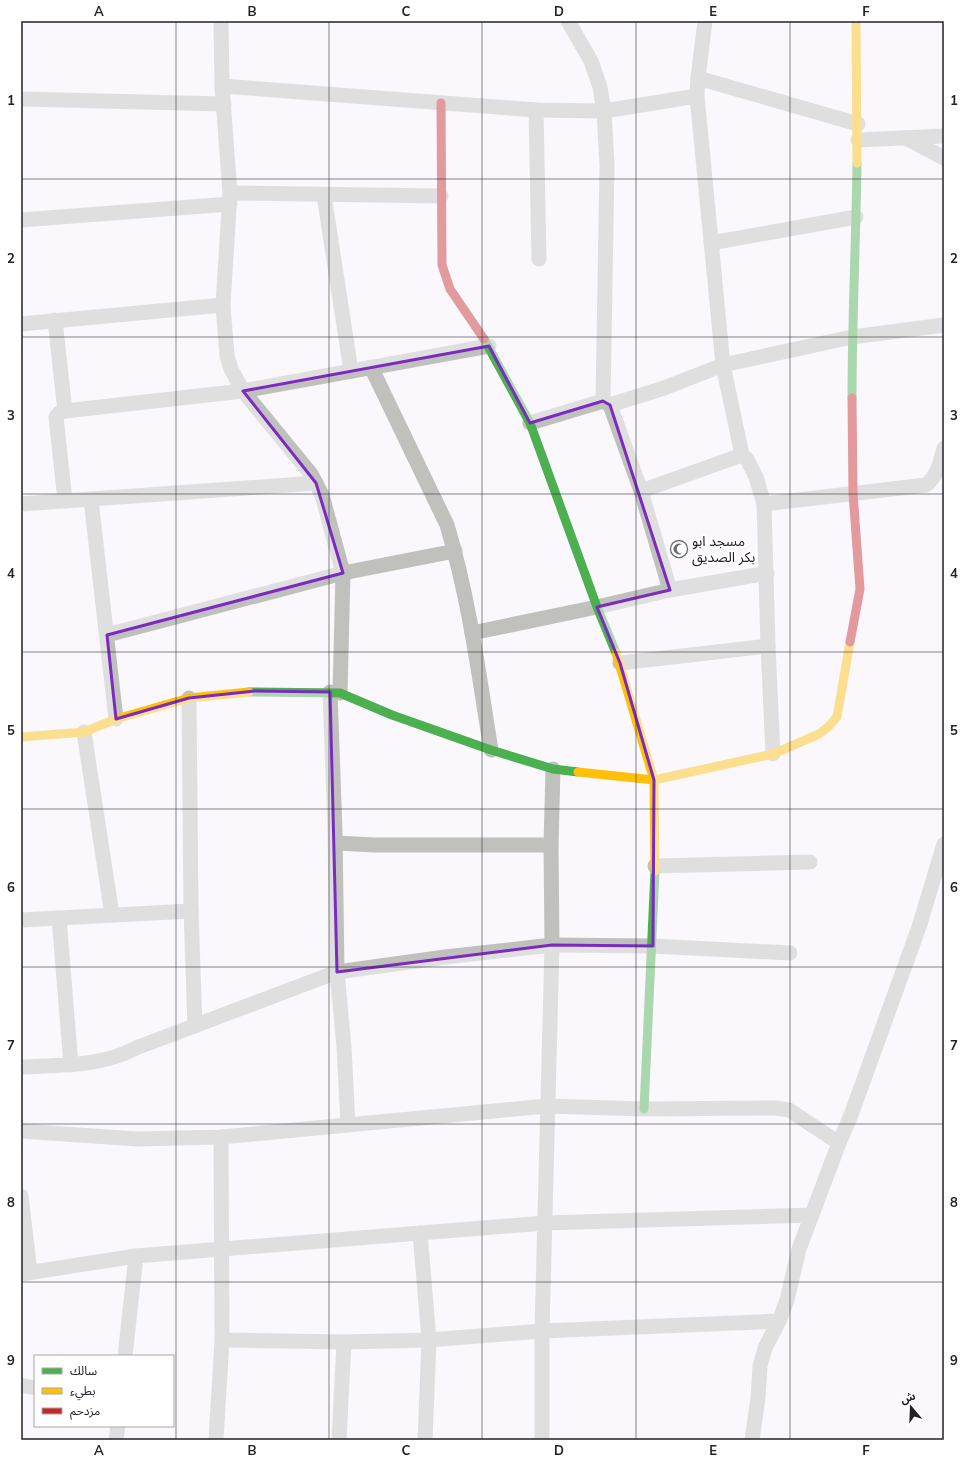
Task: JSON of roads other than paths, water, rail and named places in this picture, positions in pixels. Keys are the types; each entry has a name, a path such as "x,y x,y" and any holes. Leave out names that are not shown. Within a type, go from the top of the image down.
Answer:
{"street":[{"path":"221,21 222,86 230,198 223,305 227,356 231,369 243,391 311,474 316,483 322,495 343,573 335,692 337,972 344,1047 348,1125"},
{"path":"568,21 591,62 600,87 604,111 607,164 607,403 641,491 670,590"},
{"path":"705,21 698,78 698,96 711,243 723,365 742,455 747,459 756,477 764,504 773,754"},
{"path":"21,737 84,732 116,719 189,698 255,691 335,692 392,715 491,750 553,769 654,780 773,754 819,734 828,727 837,717 860,589 853,494 852,337 858,140 856,21"},
{"path":"698,78 858,124"},
{"path":"222,86 536,110 604,111 698,96"},
{"path":"21,99 224,104"},
{"path":"441,103 442,265 445,277 450,289 489,346 530,423 597,607 620,663 654,780 655,866 653,946 644,1109"},
{"path":"536,110 539,259"},
{"path":"858,140 944,136"},
{"path":"906,138 944,158"},
{"path":"21,220 230,198 324,195 441,196"},
{"path":"324,195 351,370"},
{"path":"711,243 856,217"},
{"path":"21,324 223,305"},
{"path":"55,320 64,411"},
{"path":"530,423 664,388 723,365 852,337 944,325"},
{"path":"66,501 56,417 59,413 64,411 243,391 351,370 489,346"},
{"path":"371,367 447,525 455,552 472,633 491,750"},
{"path":"764,504 926,485 936,474 944,448"},
{"path":"641,491 742,455"},
{"path":"21,504 316,483"},
{"path":"91,500 108,635 116,719"},
{"path":"108,635 343,573 455,552"},
{"path":"472,633 670,590 767,572"},
{"path":"620,663 768,646"},
{"path":"189,698 191,911 195,1026"},
{"path":"84,732 112,916"},
{"path":"542,1440 542,1331 552,945 551,845 553,769"},
{"path":"336,842 382,845 551,845"},
{"path":"752,1440 758,1398 760,1366 765,1348 779,1321 787,1300 798,1249 839,1143 852,1114 919,927 944,844"},
{"path":"655,866 810,862"},
{"path":"21,920 191,911"},
{"path":"59,918 71,1065"},
{"path":"21,1067 71,1065 122,1056 136,1048 337,972 445,957 552,945 653,946 790,952"},
{"path":"21,1131 137,1139 221,1137 547,1106 644,1109 776,1108 789,1110 839,1143"},
{"path":"216,1440 222,1340 221,1137"},
{"path":"21,1196 25,1273 136,1256 545,1223 812,1215"},
{"path":"420,1233 429,1340 425,1440"},
{"path":"125,1355 136,1256"},
{"path":"222,1340 344,1342 429,1340 542,1331 779,1321"},
{"path":"339,1440 344,1342"},
{"path":"21,1385 34,1388"},
{"path":"116,1440 118,1427"}],"place":[{"name":"مسجد ابو بكر الصديق","path":"679,549"}]}
